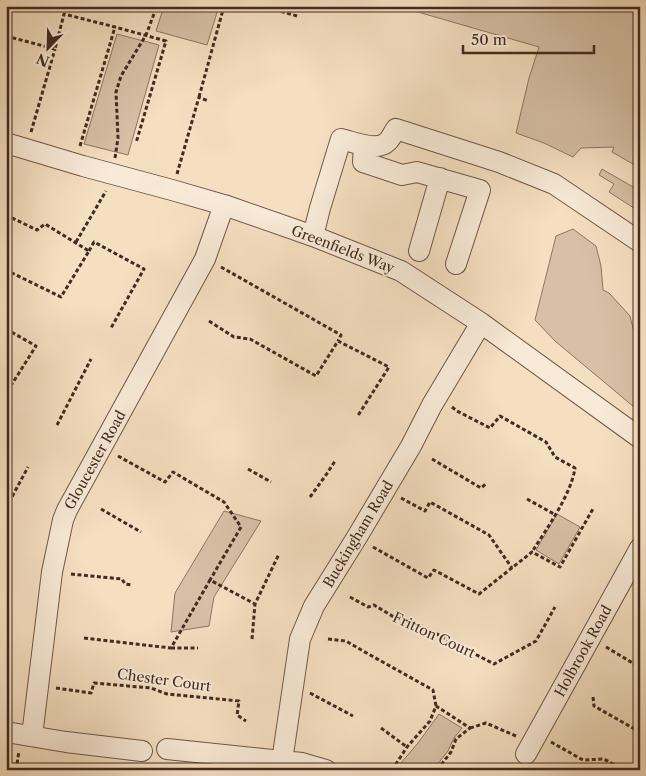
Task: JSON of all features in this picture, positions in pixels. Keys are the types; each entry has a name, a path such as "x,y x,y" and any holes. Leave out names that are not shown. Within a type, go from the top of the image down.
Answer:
{"street":[{"path":"313,236 341,139 379,147 388,142 396,129 499,162 554,184 640,242"},
{"name":"Greenfields Way","path":"6,143 224,205 313,236 401,271 481,323 640,438"},
{"path":"364,145 363,162 402,175 417,172 480,190 456,264"},
{"path":"419,251 440,178"},
{"name":"Gloucester Road","path":"32,736 52,572 63,520 205,259 224,205"},
{"name":"Buckingham Road","path":"292,762 294,684 300,639 314,606 387,487 438,394 481,323"},
{"name":"Holbrook Road","path":"532,744 640,548"},
{"path":"6,732 66,742 142,751"},
{"path":"167,749 292,762 326,770"}],"path":[{"path":"115,161 118,138 116,92 121,76 146,35 157,6"},
{"path":"172,190 224,6"},
{"path":"262,6 297,16"},
{"path":"26,149 64,14 166,41 136,142"},
{"path":"75,163 115,27"},
{"path":"6,36 54,49"},
{"path":"199,98 208,101"},
{"path":"76,242 107,187"},
{"path":"6,215 37,230 45,224 89,251"},
{"path":"6,270 61,297 94,242 144,269 111,328"},
{"path":"205,259 341,335 316,376 250,339 234,337 209,321"},
{"path":"6,329 36,346 12,384 6,382"},
{"path":"338,341 389,367 357,417"},
{"path":"57,425 91,359"},
{"path":"372,546 428,578 434,570 479,594 532,552 567,492 573,478 574,468 555,456 546,442 500,416 490,428 457,411 438,394"},
{"path":"102,447 165,482 173,472 224,502 241,527 171,648"},
{"path":"432,459 481,488 487,483"},
{"path":"310,497 335,461"},
{"path":"6,508 28,467"},
{"path":"248,469 271,482"},
{"path":"387,487 401,498 424,510 430,502 489,536 512,568"},
{"path":"527,499 554,514"},
{"path":"532,552 560,567 594,507"},
{"path":"101,509 141,532"},
{"path":"252,639 255,604 279,554"},
{"path":"52,572 122,579 125,584 132,585"},
{"path":"210,580 255,604"},
{"name":"Fritton Court","path":"350,597 368,607 374,605 407,625 414,622 494,664 536,641 555,607"},
{"path":"591,637 636,665 640,663"},
{"path":"84,638 171,648 198,648"},
{"path":"328,639 346,641 433,690 436,706 430,721 407,747 392,770"},
{"name":"Chester Court","path":"38,686 91,693 94,683 150,688 167,694 238,701 237,715 246,721"},
{"path":"294,684 354,716"},
{"path":"593,697 594,706 640,732"},
{"path":"436,706 470,728"},
{"path":"437,770 451,752 456,739 470,728 486,723 532,744 583,760 604,759 623,770"},
{"path":"381,728 407,747"}],"shaded area":[{"path":"164,6 219,6 207,45 156,31"},
{"path":"397,6 640,6 640,168 612,152 614,147 581,148 573,157 544,143 516,133 529,78 539,47"},
{"path":"117,34 159,45 128,155 84,144"},
{"path":"602,169 640,191 640,212 609,192 614,184 599,175"},
{"path":"573,229 596,246 601,266 603,290 609,293 630,316 633,328 640,335 640,412 555,341 535,320 556,236"},
{"path":"224,511 261,521 214,597 209,626 171,632 175,593"},
{"path":"557,514 580,527 559,564 536,550"},
{"path":"439,714 462,728 454,738 448,751 433,770 395,770 418,743"}]}
